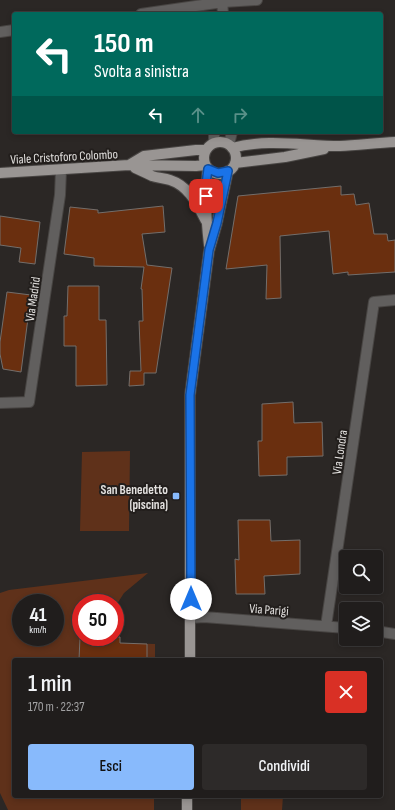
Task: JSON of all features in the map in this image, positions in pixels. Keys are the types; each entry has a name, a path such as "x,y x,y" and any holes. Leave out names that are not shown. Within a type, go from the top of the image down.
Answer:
{"main road":[{"path":"209,250 206,221 207,167 204,160 210,146 219,142 230,146 272,142 340,146"},
{"path":"207,167 218,173 231,167 340,146 395,142"},
{"name":"Viale Cristoforo Colombo","path":"129,165 144,156 210,146"},
{"path":"190,658 190,395 209,250 235,153 230,146"},
{"name":"Viale Cristoforo Colombo","path":"129,165 152,176 170,180 180,185 196,202 206,221"},
{"name":"Viale Cristoforo Colombo","path":"0,173 129,165 207,167"},
{"path":"186,798 187,810"}],"street":[{"path":"153,12 222,1 257,0"},
{"path":"222,1 223,12"},
{"path":"0,32 12,30"},
{"path":"210,146 213,134"},
{"path":"230,146 232,134"},
{"name":"Via Madrid","path":"0,403 30,402 60,195 61,170"},
{"name":"Via Londra","path":"326,626 374,302 395,300"},
{"name":"Via Parigi","path":"190,618 204,617 339,627"},
{"path":"383,633 395,634"}],"shaded area":[{"path":"130,451 129,531 80,531 82,452"},
{"path":"148,573 123,594 72,594 72,646 124,646 124,643 155,644 155,658 12,658 12,798 154,798 154,810 8,810 0,793 0,593 9,590"},
{"path":"241,798 283,798 282,810 241,810"}],"building":[{"path":"341,186 341,195 354,194 356,205 369,203 374,234 387,234 388,241 395,240 395,272 348,275 348,272 333,274 329,231 280,236 281,298 266,299 267,265 226,269 238,196"},
{"path":"163,206 165,232 142,234 147,265 172,268 156,373 144,373 144,385 129,386 130,371 141,371 139,321 143,321 141,289 144,267 94,266 94,258 64,254 70,207 98,210 98,213"},
{"path":"0,216 40,222 35,264 19,262 21,248 0,245"},
{"path":"68,286 99,286 99,320 106,320 107,385 76,386 76,346 64,346 64,316 67,316"},
{"path":"7,292 31,295 21,372 3,369 0,354 0,342"},
{"path":"293,402 294,423 322,422 323,456 287,457 287,475 259,476 258,441 262,441 262,404"},
{"path":"238,520 270,520 271,541 300,540 300,574 264,576 265,594 236,594 235,559 239,560"},
{"path":"124,643 147,644 147,658 79,658 80,646 124,646"}],"place":[{"name":"San Benedetto (piscina)","path":"176,496"}],"route":[{"path":"191,599 190,395 209,250 217,223 228,171 218,173 208,169 206,196"}]}
